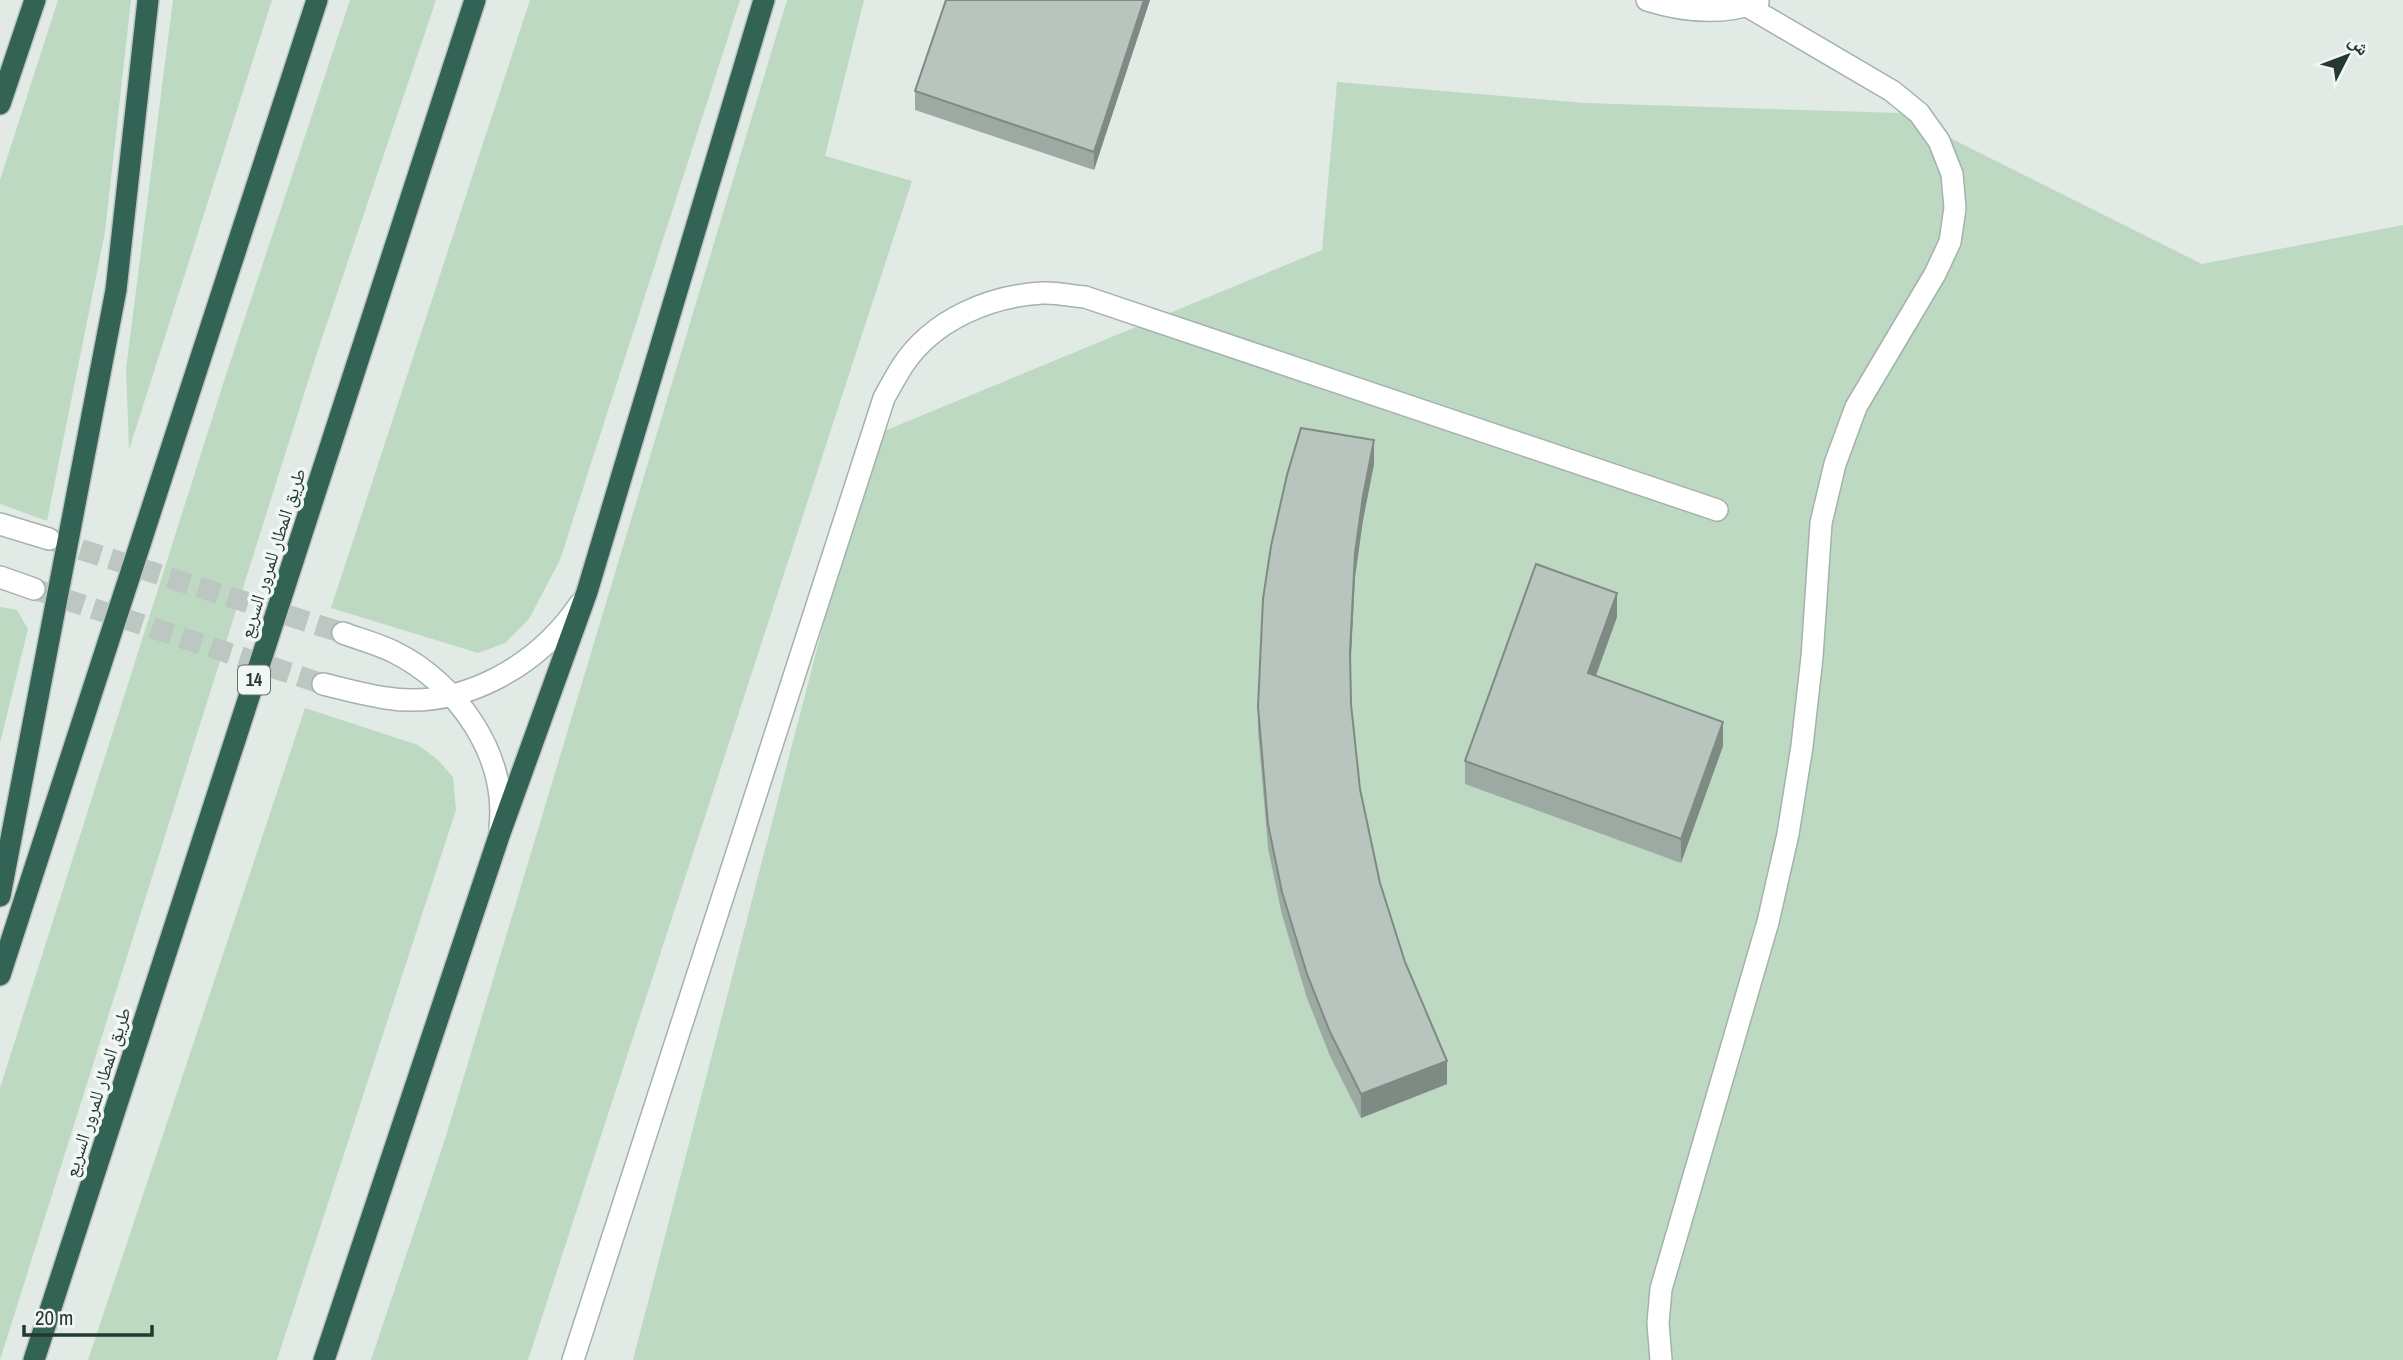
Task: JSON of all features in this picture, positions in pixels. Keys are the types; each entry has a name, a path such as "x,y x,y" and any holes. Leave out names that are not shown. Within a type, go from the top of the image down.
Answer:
{"highway":[{"path":"0,104 34,0"},
{"path":"0,896 116,290 148,0"},
{"path":"0,975 317,0"},
{"name":"طريق المطار للمرور السريع","path":"34,1360 475,0"},
{"path":"324,1360 499,836 587,593 764,0"}],"lane":[{"path":"1647,0 1665,6 1706,11 1755,3 1892,91 1919,113 1939,141 1952,174 1955,208 1950,242 1935,274 1856,407 1835,464 1821,523 1811,670 1788,834 1768,922 1661,1289 1658,1324 1661,1360"},
{"path":"573,1360 884,398 904,363 932,333 966,312 1004,298 1044,293 1085,297 1717,510"},
{"path":"1,524 49,539"},
{"path":"0,577 34,589"},
{"path":"323,684 387,698 453,695 487,683 518,667 545,646 569,621 587,593"},
{"path":"343,633 392,651 414,663 453,695 477,729 493,766 502,807 499,836"}],"green space":[{"path":"58,0 131,0 105,232 47,521 0,504 0,180"},
{"path":"173,0 272,0 129,450 126,369"},
{"path":"350,0 436,0 316,356 0,1360 0,1088 224,381"},
{"path":"530,0 740,0 560,560 529,619 505,643 478,653 331,608"},
{"path":"787,0 864,0 825,156 912,181 528,1360 371,1360 446,1136"},
{"path":"1337,82 1585,103 1900,113 2202,264 2403,225 2403,1360 633,1360 872,436 1322,250"},
{"path":"0,607 17,610 28,629 0,743"},
{"path":"305,708 418,745 438,760 453,777 456,810 277,1360 88,1360"}],"building":[{"path":"946,0 1144,0 1094,152 915,91"},
{"path":"1301,428 1374,440 1355,553 1350,652 1351,704 1360,789 1380,883 1405,962 1447,1061 1361,1094 1330,1032 1307,974 1282,892 1268,824 1258,707 1263,599 1271,546"},
{"path":"1536,564 1617,593 1588,673 1723,722 1681,839 1465,761"}],"tunnel":[{"path":"51,540 343,633"},
{"path":"34,589 323,684"}]}
